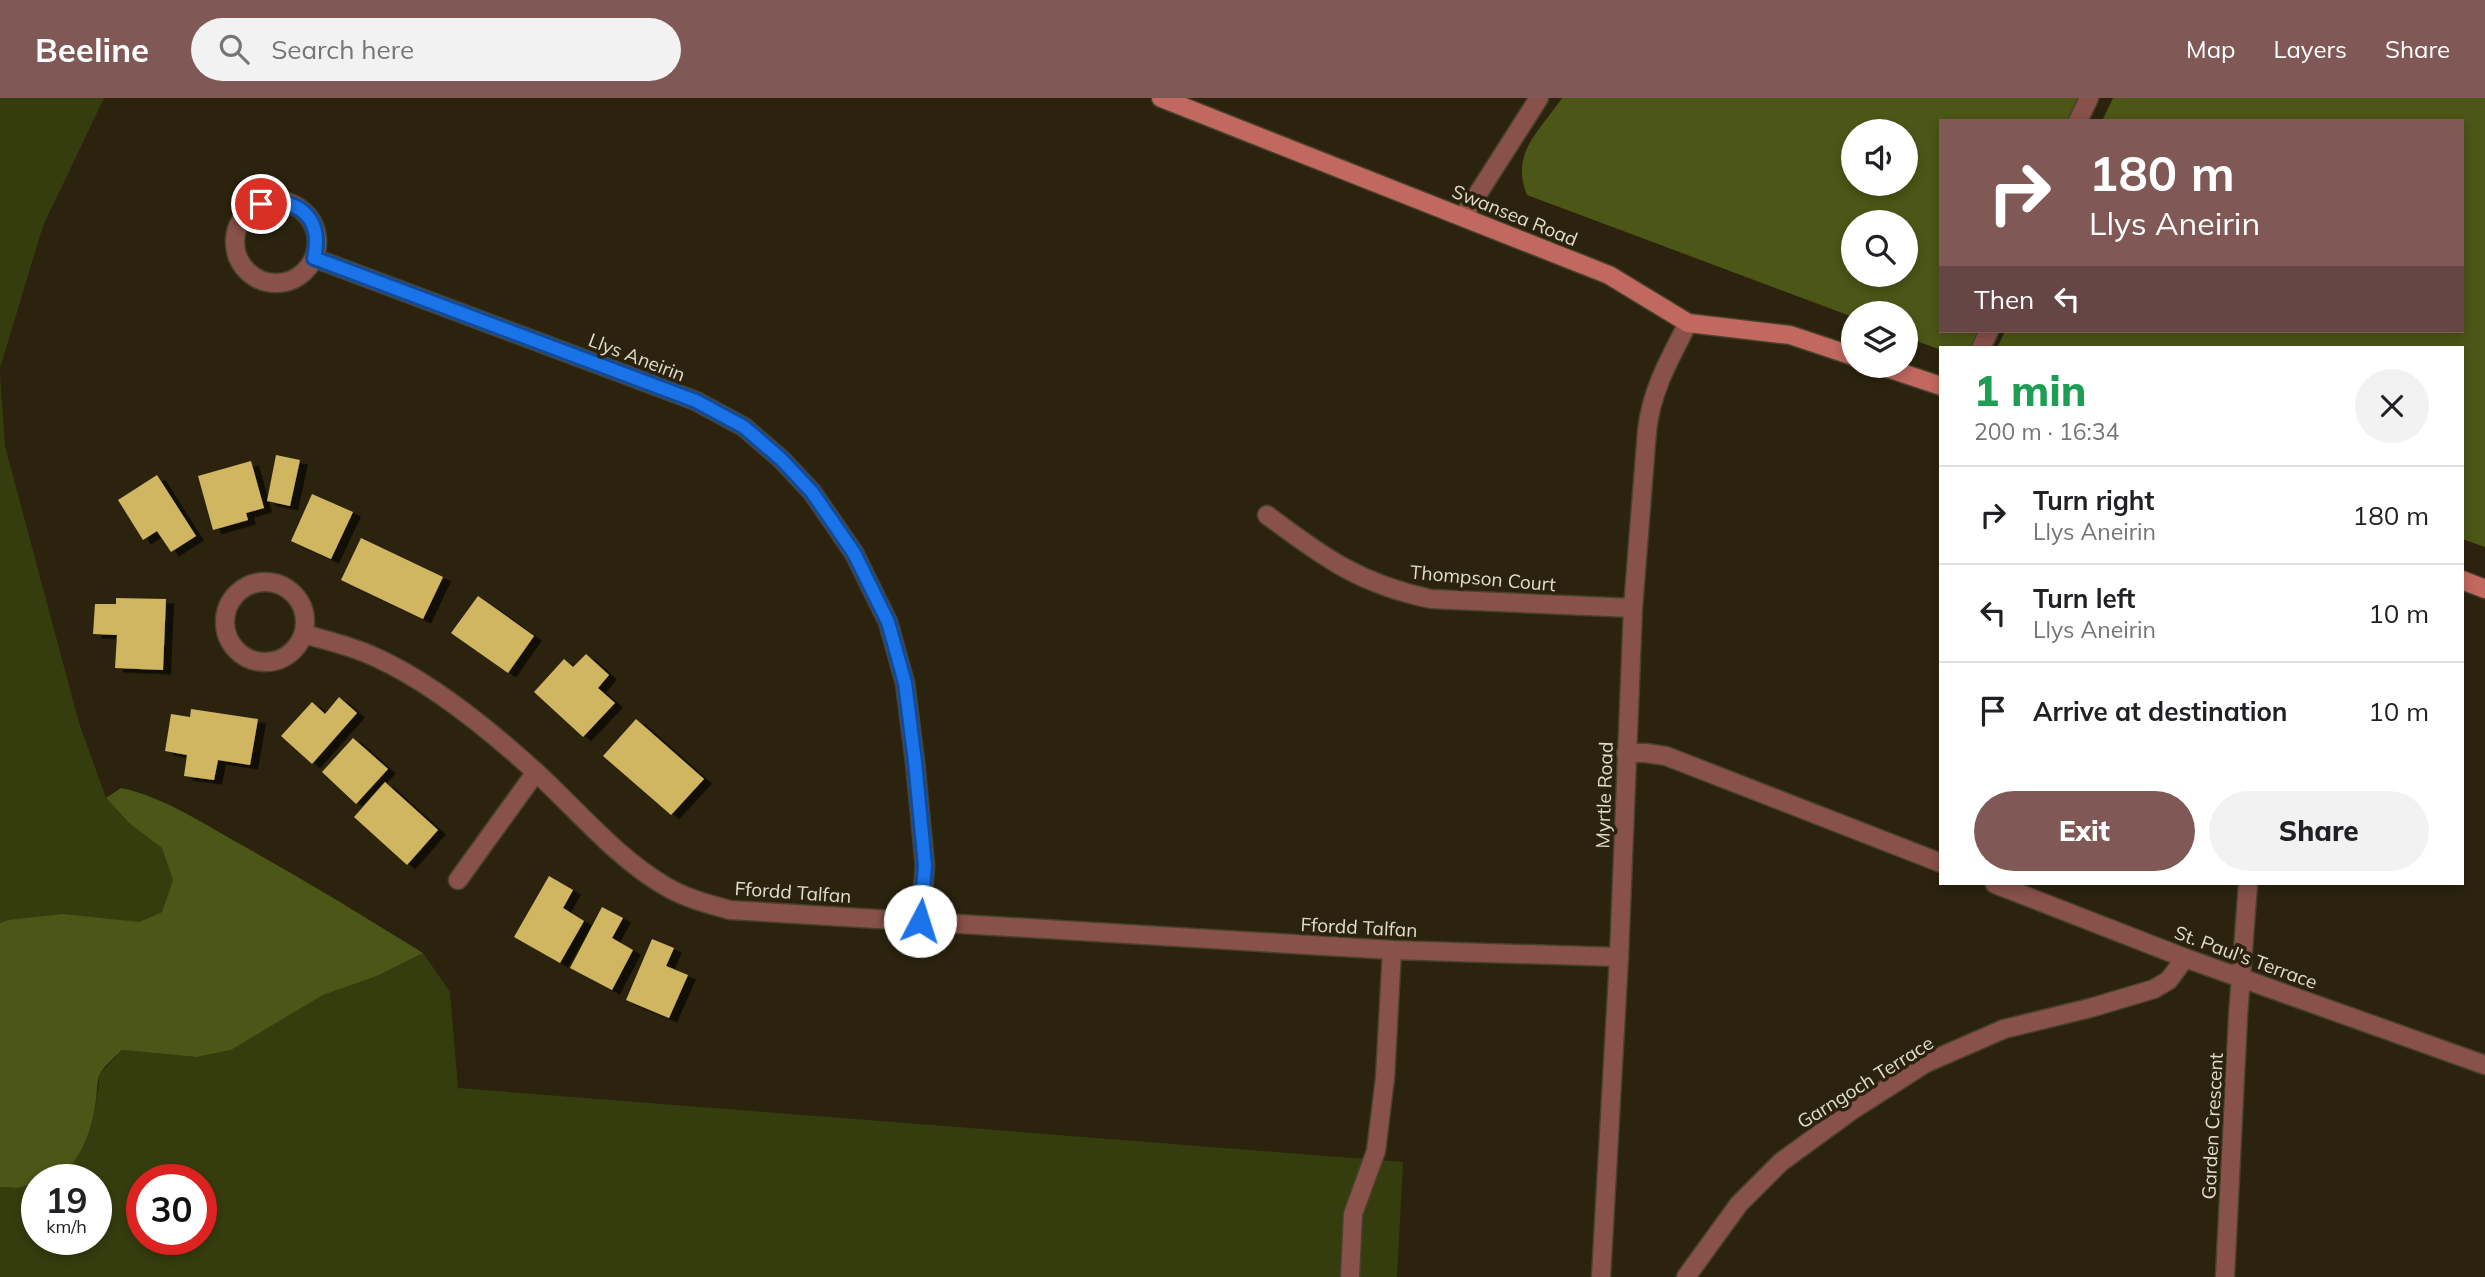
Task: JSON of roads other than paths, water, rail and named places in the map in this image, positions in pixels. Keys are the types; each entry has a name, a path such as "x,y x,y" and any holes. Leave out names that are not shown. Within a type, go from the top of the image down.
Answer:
{"main road":[{"name":"Swansea Road","path":"1161,98 1609,275 1688,323 1790,335 1841,352"},
{"path":"1917,378 1939,385"},
{"path":"2464,581 2485,589"}],"street":[{"path":"1463,216 1539,98"},
{"path":"2079,119 2089,98"},
{"path":"277,201 293,204 306,213 314,227 318,243 314,258 305,271 292,281 276,283 260,280 247,271 238,257 235,242 239,226 248,213 261,204 277,201"},
{"name":"Llys Aneirin","path":"314,258 696,401 744,427 781,459 812,492 854,553 888,622 905,683 925,866 920,921"},
{"name":"Myrtle Road","path":"1601,1277 1619,957 1633,608 1649,409 1659,380 1688,323"},
{"name":"Thompson Court","path":"1267,515 1321,556 1362,578 1399,592 1444,600 1633,608"},
{"path":"266,581 281,585 294,593 304,612 304,634 297,648 286,657 272,662 256,662 243,656 232,646 226,632 225,617 229,603 239,591 252,584 266,581"},
{"name":"Ffordd Talfan","path":"304,634 376,657 429,688 479,724 536,772 636,867 667,888 700,902 730,910 1392,950 1619,957"},
{"path":"1626,753 1666,756 1939,862"},
{"path":"458,880 536,772"},
{"name":"St. Paul's Terrace","path":"1998,885 2185,958 2485,1066"},
{"name":"Garden Crescent","path":"2225,1277 2248,885"},
{"path":"1350,1277 1353,1214 1376,1151 1385,1078 1392,950"},
{"name":"Garngoch Terrace","path":"1686,1277 1739,1204 1780,1162 1851,1111 1926,1063 2004,1030 2090,1009 2154,989 2169,980 2185,958"}]}
